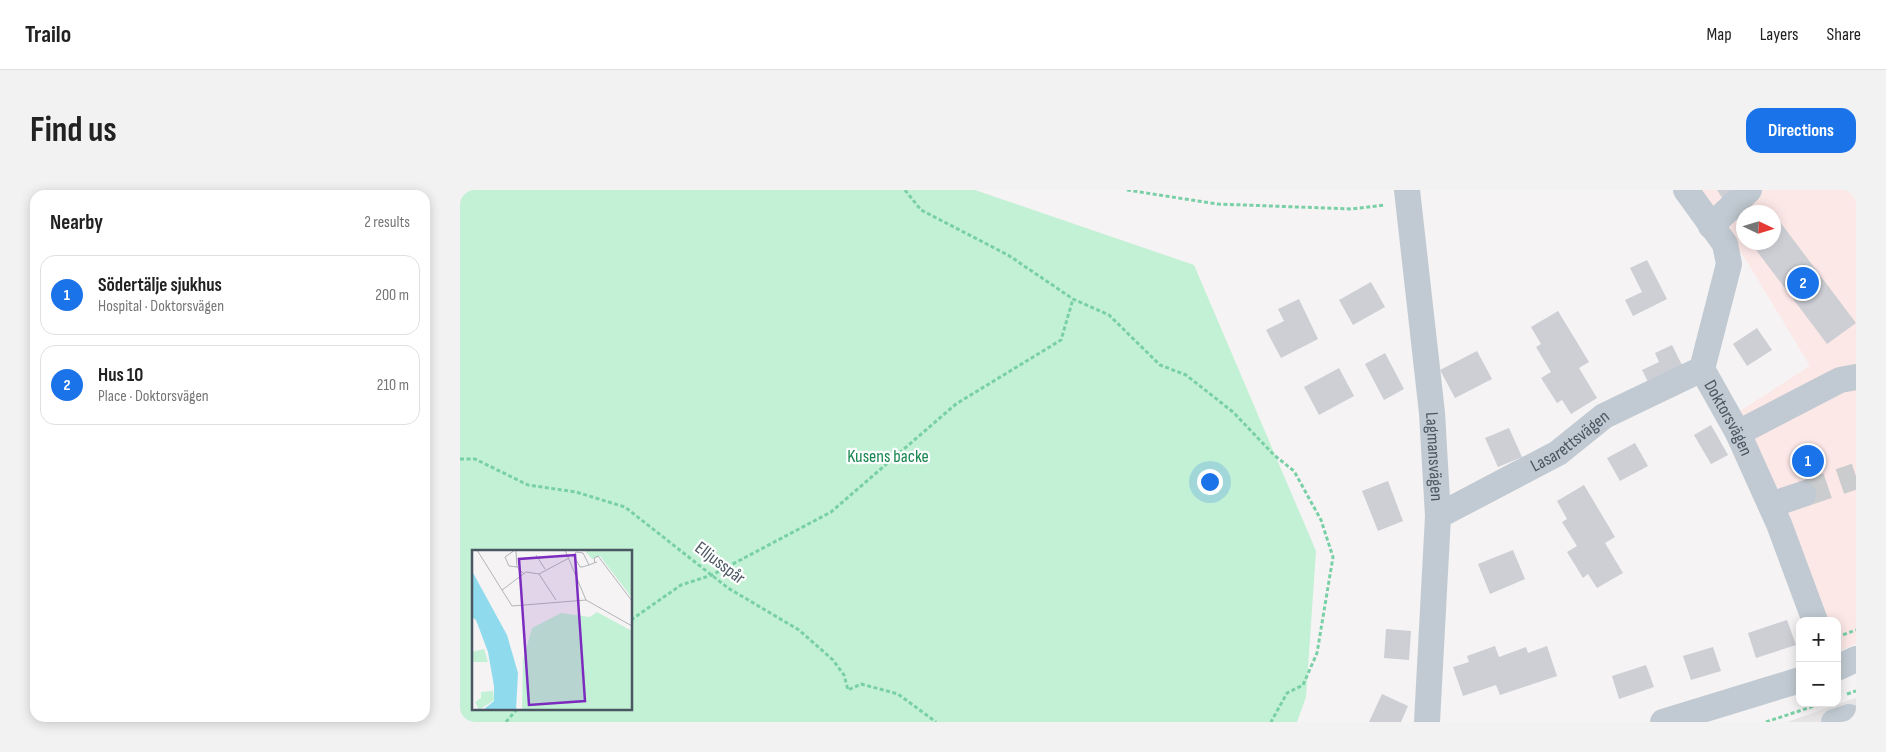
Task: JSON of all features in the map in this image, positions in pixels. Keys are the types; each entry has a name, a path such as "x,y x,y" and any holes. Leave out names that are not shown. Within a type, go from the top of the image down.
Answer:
{"street":[{"name":"Doktorsvägen","path":"1686,190 1725,244 1729,264 1702,369 1738,433 1780,524 1814,617"},
{"path":"1712,226 1749,190"},
{"name":"Lagmansvägen","path":"1408,196 1432,413 1438,516 1427,722"},
{"name":"Lasarettsvägen","path":"1438,516 1558,453 1604,416 1702,369"},
{"path":"1738,433 1840,380 1856,377"},
{"path":"1771,504 1803,494"},
{"path":"1841,666 1856,660"},
{"path":"1664,722 1796,681"},
{"path":"1834,722 1849,717 1856,720"}],"path":[{"path":"905,190 921,210 1008,255 1073,299 1109,315 1160,365 1186,375 1233,412 1274,455 1294,471 1321,520 1333,557 1317,653 1303,685 1287,693 1271,722"},
{"path":"1127,190 1217,204 1352,209 1408,196"},
{"path":"632,619 681,585 712,575 831,512 956,404 1061,340 1073,299"},
{"name":"Elljusspår","path":"460,459 475,459 528,485 576,492 626,507 728,588 799,630 833,660 844,675 848,690 861,684 898,694 936,722"},
{"path":"1841,636 1856,630"},
{"path":"1766,722 1810,707"},
{"path":"506,722 516,710"}],"shaded area":[{"path":"1697,190 1856,190 1856,644 1841,650 1841,617 1826,617 1737,413 1810,366 1739,250 1781,250 1781,205 1736,205 1736,246"},
{"path":"1856,698 1856,722 1787,722 1830,707 1841,707 1841,703"}],"green space":[{"name":"Kusens backe","path":"460,190 975,190 1194,265 1316,551 1306,697 1297,722 460,722"}],"building":[{"path":"1717,190 1734,190 1723,199"},
{"path":"1781,223 1856,323 1827,344 1756,250 1781,250"},
{"path":"1647,260 1667,299 1633,316 1625,300 1642,292 1630,268"},
{"path":"1371,282 1385,307 1353,325 1339,300"},
{"path":"1299,299 1318,339 1281,358 1266,330 1284,321 1278,309"},
{"path":"1558,311 1589,362 1579,368 1597,398 1571,414 1562,400 1557,403 1541,378 1551,372 1536,347 1541,344 1531,327"},
{"path":"1757,328 1772,350 1747,366 1733,344"},
{"path":"1672,345 1684,369 1650,386 1642,370 1659,362 1655,353"},
{"path":"1477,351 1492,379 1455,398 1440,370"},
{"path":"1385,353 1404,389 1384,400 1365,364"},
{"path":"1339,368 1354,396 1319,415 1304,387"},
{"path":"1711,425 1728,455 1711,464 1694,435"},
{"path":"1509,428 1522,457 1498,467 1485,438"},
{"path":"1635,443 1648,466 1620,481 1607,458"},
{"path":"1388,481 1403,521 1378,531 1362,491"},
{"path":"1584,485 1615,537 1605,543 1623,573 1597,588 1588,574 1583,578 1567,552 1577,546 1562,522 1567,519 1557,501"},
{"path":"1513,550 1525,579 1490,594 1478,564"},
{"path":"1787,620 1796,645 1756,658 1748,633"},
{"path":"1386,629 1411,631 1409,660 1384,658"},
{"path":"1495,646 1499,657 1526,647 1528,653 1547,646 1557,676 1500,695 1496,685 1463,696 1453,667 1469,662 1467,656"},
{"path":"1713,647 1721,671 1691,680 1683,656"},
{"path":"1646,665 1654,687 1619,699 1612,676"},
{"path":"1382,694 1408,706 1401,722 1369,722"}],"tunnel":[{"path":"1803,494 1856,476"}],"place":[{"name":"Hus 10","path":"1803,283"},
{"name":"Södertälje sjukhus","path":"1808,461"}]}
